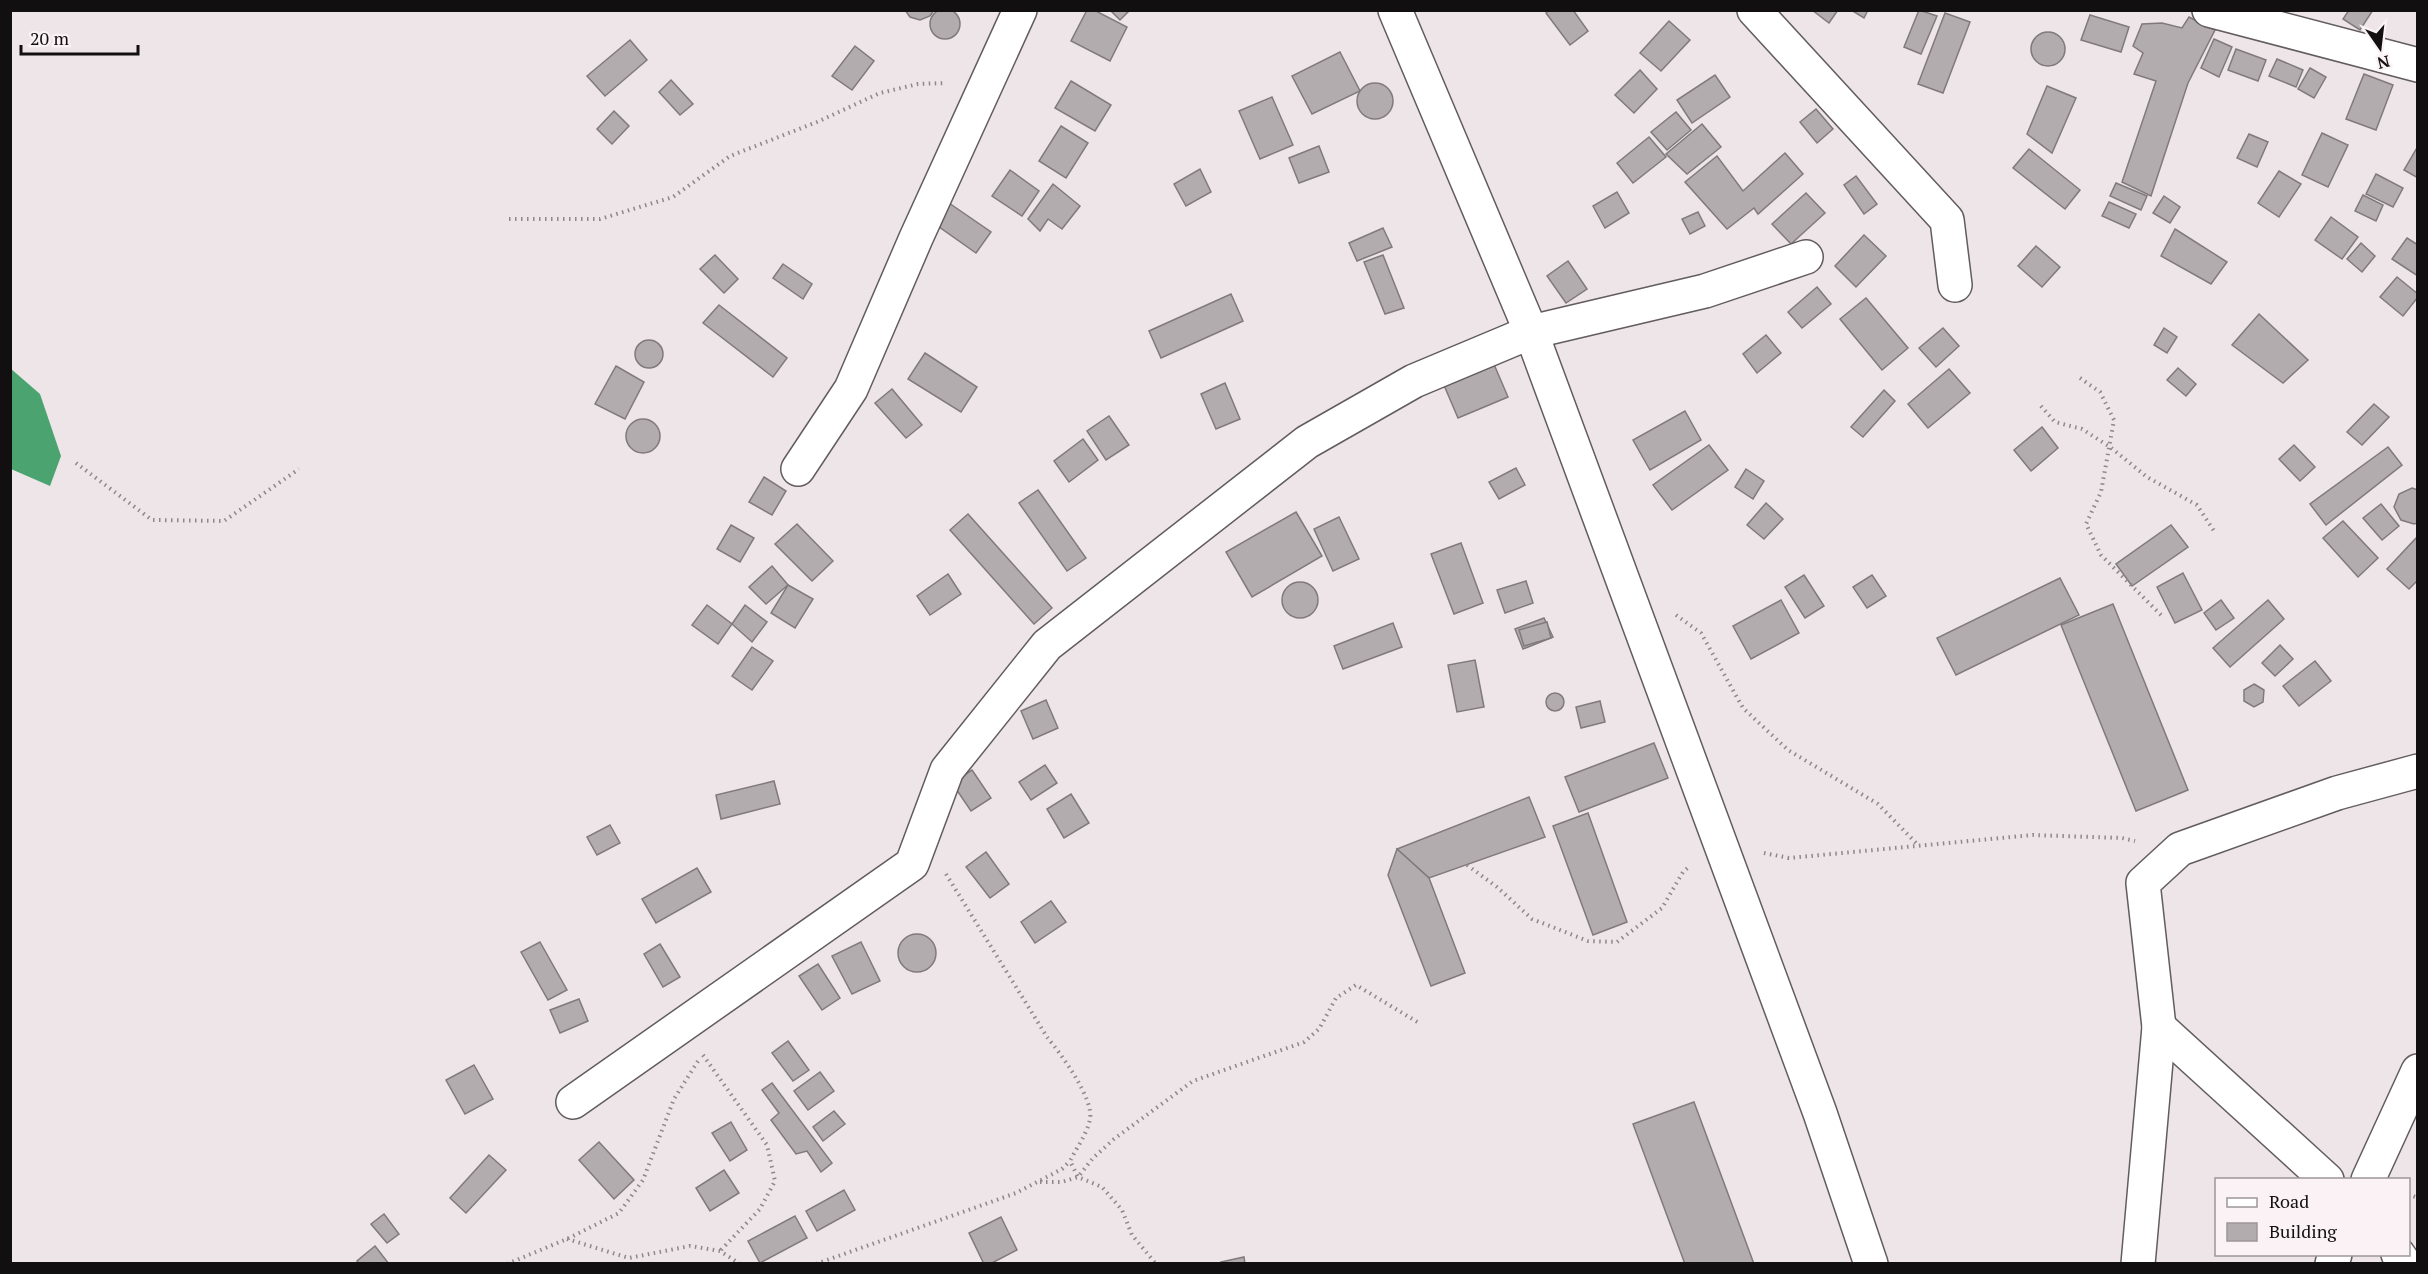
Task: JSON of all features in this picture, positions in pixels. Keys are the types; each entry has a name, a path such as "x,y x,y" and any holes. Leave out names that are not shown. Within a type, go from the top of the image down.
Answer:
{"street":[{"path":"798,469 851,389 916,238 1020,10"},
{"path":"1395,10 1531,332 1820,1113 1870,1263"},
{"path":"1754,10 1947,220 1955,285"},
{"path":"2209,10 2418,65"},
{"path":"573,1102 912,864 947,770 1047,645 1307,442 1414,381 1531,332 1705,291 1806,257"},
{"path":"2138,1263 2159,1027 2143,883 2180,849 2337,793 2418,771"},
{"path":"2159,1027 2326,1178"},
{"path":"2368,1178 2418,1071"}],"path":[{"path":"509,219 600,219 673,197 730,156 817,122 880,93 918,84 987,83"},
{"path":"2080,378 2100,392 2114,420 2101,492 2086,524 2101,555 2164,618"},
{"path":"2041,406 2055,422 2082,429 2110,447 2147,477 2197,505 2214,531"},
{"path":"76,463 152,520 224,521 299,469"},
{"path":"1626,589 1669,610 1701,633 1743,708 1788,750 1878,804 1919,845"},
{"path":"816,1263 1016,1193 1040,1182 1062,1169 1070,1161 1086,1133 1091,1116 1083,1091 1065,1058 1047,1037 922,835"},
{"path":"1762,853 1789,858 2033,836 2122,838 2180,849"},
{"path":"1467,865 1497,887 1532,919 1588,941 1617,942 1662,908 1683,872 1719,842"},
{"path":"1040,1182 1062,1182 1078,1177 1093,1158 1114,1139 1193,1081 1304,1042 1318,1029 1336,998 1356,985 1419,1023"},
{"path":"507,1263 567,1239 619,1213 643,1180 674,1099 702,1054 767,1145 775,1181 760,1209 720,1251"},
{"path":"1070,1161 1078,1177 1102,1187 1122,1210 1132,1235 1156,1263"},
{"path":"567,1239 629,1258 690,1246 720,1251 740,1263"}],"shaded area":[{"path":"10,368 40,394 61,456 50,486 11,469"}],"building":[{"path":"945,9 956,13 960,24 956,35 945,39 934,35 930,24 934,13"},
{"path":"905,10 934,10 930,16 920,20 910,17"},
{"path":"1087,10 1094,10 1127,27 1110,61 1071,41"},
{"path":"1110,10 1130,10 1120,20"},
{"path":"1549,10 1573,10 1588,31 1570,45 1546,13"},
{"path":"1812,10 1838,10 1829,23"},
{"path":"1851,10 1868,10 1864,18"},
{"path":"1919,10 1937,16 1921,54 1904,47"},
{"path":"2349,10 2373,10 2360,30 2343,19"},
{"path":"1945,13 1970,22 1943,93 1918,84"},
{"path":"2090,15 2129,27 2121,52 2081,40"},
{"path":"2189,17 2215,30 2188,83 2151,196 2122,182 2156,81 2134,74 2143,53 2133,46 2142,24 2162,23 2182,28"},
{"path":"1669,21 1690,40 1661,71 1640,53"},
{"path":"2048,32 2060,37 2065,49 2060,61 2048,66 2036,61 2031,49 2036,37"},
{"path":"2214,39 2232,47 2219,77 2201,68"},
{"path":"630,40 647,60 605,96 587,76"},
{"path":"855,46 874,61 852,90 832,76"},
{"path":"2236,49 2266,60 2258,81 2228,70"},
{"path":"1340,52 1360,91 1312,114 1292,76"},
{"path":"2277,59 2303,70 2296,87 2269,76"},
{"path":"2310,68 2326,77 2314,98 2298,89"},
{"path":"1640,70 1657,89 1634,113 1615,95"},
{"path":"2364,74 2393,85 2376,130 2346,119"},
{"path":"1715,75 1730,97 1692,123 1677,100"},
{"path":"671,80 693,104 680,115 659,92"},
{"path":"1071,81 1111,105 1095,131 1055,108"},
{"path":"1375,83 1388,88 1393,101 1388,114 1375,119 1362,114 1357,101 1362,88"},
{"path":"2047,86 2076,98 2052,153 2027,134"},
{"path":"1272,97 1293,145 1260,159 1239,111"},
{"path":"1816,109 1833,129 1817,143 1800,122"},
{"path":"614,111 629,126 612,144 597,129"},
{"path":"1676,112 1691,130 1667,150 1651,132"},
{"path":"1702,124 1721,147 1687,174 1666,154"},
{"path":"1061,126 1088,143 1066,178 1039,161"},
{"path":"2322,133 2348,145 2328,187 2302,175"},
{"path":"2249,134 2268,142 2257,167 2237,158"},
{"path":"1649,137 1666,157 1633,183 1617,163"},
{"path":"1319,146 1329,172 1299,183 1289,158"},
{"path":"2418,146 2418,178 2404,170"},
{"path":"2029,149 2080,190 2065,209 2013,168"},
{"path":"1785,153 1803,174 1758,214 1754,208 1727,229 1685,182 1717,156 1743,191"},
{"path":"1200,169 1211,192 1186,206 1174,184"},
{"path":"1010,170 1039,191 1022,216 992,196"},
{"path":"2279,171 2301,184 2279,217 2258,203"},
{"path":"2376,174 2403,188 2393,207 2366,194"},
{"path":"1856,176 1877,204 1864,214 1844,185"},
{"path":"2116,183 2147,196 2141,210 2110,196"},
{"path":"1053,184 1080,206 1062,229 1048,219 1040,231 1028,219"},
{"path":"1617,192 1629,213 1605,228 1593,206"},
{"path":"1806,193 1825,213 1791,244 1772,224"},
{"path":"2363,195 2383,205 2376,221 2355,211"},
{"path":"2164,196 2180,207 2170,223 2153,213"},
{"path":"2109,202 2136,214 2129,228 2102,216"},
{"path":"949,203 991,232 976,253 935,224"},
{"path":"1698,212 1705,226 1690,234 1682,219"},
{"path":"2331,217 2358,237 2342,259 2315,240"},
{"path":"1383,228 1392,247 1357,261 1349,243"},
{"path":"2175,229 2227,262 2211,284 2161,256"},
{"path":"1864,235 1886,256 1856,287 1835,266"},
{"path":"2407,238 2418,245 2418,276 2392,259"},
{"path":"2361,243 2375,256 2362,272 2347,259"},
{"path":"2036,246 2060,267 2042,287 2018,266"},
{"path":"715,255 738,279 724,293 700,269"},
{"path":"1383,255 1404,308 1385,314 1364,262"},
{"path":"1568,261 1587,289 1566,303 1547,276"},
{"path":"783,264 812,284 803,299 773,278"},
{"path":"2397,277 2418,294 2403,316 2380,297"},
{"path":"1817,287 1831,304 1802,328 1788,312"},
{"path":"1231,294 1243,321 1161,358 1149,331"},
{"path":"1866,298 1908,348 1882,370 1840,319"},
{"path":"719,305 787,358 773,377 703,323"},
{"path":"2259,314 2308,360 2283,383 2232,345"},
{"path":"1943,328 1959,346 1936,367 1919,348"},
{"path":"2164,328 2177,337 2167,353 2154,345"},
{"path":"1766,335 1781,353 1757,373 1743,354"},
{"path":"649,340 659,344 663,354 659,364 649,368 639,364 635,354 639,344"},
{"path":"925,353 977,387 961,412 908,379"},
{"path":"1493,362 1508,397 1458,418 1443,383"},
{"path":"616,366 644,382 625,419 595,404"},
{"path":"2178,368 2196,384 2186,396 2167,380"},
{"path":"1949,369 1970,393 1928,428 1908,404"},
{"path":"1225,383 1240,419 1216,429 1201,394"},
{"path":"892,389 922,425 906,438 875,403"},
{"path":"1884,390 1895,401 1863,437 1851,427"},
{"path":"2374,404 2389,417 2362,445 2347,432"},
{"path":"1685,411 1701,440 1650,470 1633,440"},
{"path":"1109,416 1129,445 1106,460 1087,431"},
{"path":"643,419 655,424 660,436 655,448 643,453 631,448 626,436 631,424"},
{"path":"2042,427 2058,448 2031,471 2014,450"},
{"path":"1083,439 1098,460 1069,482 1054,461"},
{"path":"1709,445 1728,470 1672,510 1653,485"},
{"path":"2294,445 2315,467 2300,481 2279,459"},
{"path":"2388,447 2402,465 2326,525 2310,504"},
{"path":"1516,468 1525,485 1499,499 1489,482"},
{"path":"1746,469 1764,481 1753,499 1735,487"},
{"path":"764,477 786,491 772,515 749,502"},
{"path":"2412,488 2418,490 2418,523 2414,524 2401,520 2394,507 2399,494"},
{"path":"1038,490 1086,558 1067,571 1019,503"},
{"path":"1766,503 1783,519 1764,539 1747,525"},
{"path":"2381,504 2399,526 2382,540 2363,518"},
{"path":"1296,512 1322,556 1252,597 1226,552"},
{"path":"968,514 1052,608 1034,624 950,530"},
{"path":"1339,517 1359,559 1333,571 1314,529"},
{"path":"2343,521 2378,558 2358,577 2323,538"},
{"path":"797,524 833,561 812,581 775,544"},
{"path":"731,525 754,538 740,562 717,549"},
{"path":"2171,525 2188,547 2132,586 2116,564"},
{"path":"2418,536 2418,580 2409,589 2387,569"},
{"path":"1461,543 1483,603 1454,614 1431,554"},
{"path":"772,566 788,585 766,604 749,587"},
{"path":"2183,573 2202,610 2175,623 2157,587"},
{"path":"948,574 961,594 930,615 917,596"},
{"path":"1804,575 1824,606 1805,618 1785,587"},
{"path":"1872,575 1886,596 1867,608 1853,587"},
{"path":"2060,578 2079,615 1956,675 1937,638"},
{"path":"1526,581 1533,603 1505,613 1497,590"},
{"path":"1300,582 1313,587 1318,600 1313,613 1300,618 1287,613 1282,600 1287,587"},
{"path":"788,585 813,599 795,628 771,613"},
{"path":"1781,600 1799,633 1751,659 1733,626"},
{"path":"2221,600 2234,618 2216,630 2204,613"},
{"path":"2268,600 2284,619 2230,667 2213,648"},
{"path":"2113,604 2188,790 2136,811 2061,625"},
{"path":"707,605 732,624 718,644 692,625"},
{"path":"745,605 767,622 752,642 732,624"},
{"path":"1544,618 1553,637 1523,649 1515,629"},
{"path":"1547,622 1551,638 1524,646 1519,630"},
{"path":"1393,623 1402,647 1343,669 1334,646"},
{"path":"2280,645 2293,659 2275,676 2262,663"},
{"path":"752,647 773,661 752,690 732,676"},
{"path":"1475,660 1484,707 1457,712 1448,665"},
{"path":"2315,661 2331,681 2299,706 2283,686"},
{"path":"2254,684 2264,690 2263,702 2254,707 2244,701 2244,690"},
{"path":"1555,693 1561,696 1564,702 1561,708 1555,711 1549,708 1546,702 1549,696"},
{"path":"1046,700 1058,728 1033,739 1021,711"},
{"path":"1600,701 1605,722 1581,728 1576,707"},
{"path":"1654,743 1668,778 1579,812 1565,777"},
{"path":"1045,765 1057,783 1031,800 1019,782"},
{"path":"972,770 991,798 971,811 952,783"},
{"path":"774,781 780,804 721,819 716,795"},
{"path":"1071,794 1089,823 1064,838 1047,809"},
{"path":"1529,797 1545,837 1429,878 1397,849"},
{"path":"1588,813 1627,922 1593,935 1553,826"},
{"path":"610,825 620,843 597,855 587,837"},
{"path":"1397,849 1429,878 1465,973 1431,986 1388,875"},
{"path":"986,852 1009,884 990,898 966,867"},
{"path":"697,868 711,892 656,923 642,899"},
{"path":"1051,901 1066,922 1035,943 1021,922"},
{"path":"917,934 930,940 936,953 930,966 917,972 904,966 898,953 904,940"},
{"path":"540,942 567,990 548,1000 521,952"},
{"path":"861,942 880,981 852,994 832,956"},
{"path":"660,944 680,977 663,987 644,954"},
{"path":"818,964 840,998 822,1010 799,976"},
{"path":"579,999 588,1021 560,1033 550,1010"},
{"path":"788,1041 809,1070 793,1081 772,1053"},
{"path":"474,1065 493,1099 465,1114 446,1080"},
{"path":"820,1072 834,1091 808,1110 794,1091"},
{"path":"772,1083 832,1163 821,1172 807,1151 796,1154 771,1120 779,1113 762,1090"},
{"path":"1694,1102 1754,1264 1685,1264 1633,1124"},
{"path":"834,1111 845,1124 823,1141 813,1127"},
{"path":"731,1122 747,1150 730,1161 712,1133"},
{"path":"599,1142 634,1180 614,1199 579,1160"},
{"path":"489,1155 506,1170 466,1213 450,1198"},
{"path":"724,1170 739,1193 710,1211 696,1188"},
{"path":"844,1190 855,1210 817,1231 806,1211"},
{"path":"384,1214 399,1234 387,1243 371,1224"},
{"path":"795,1216 807,1238 760,1263 748,1241"},
{"path":"1001,1217 1017,1250 990,1264 984,1264 969,1233"},
{"path":"375,1246 389,1264 359,1264 357,1261"},
{"path":"1244,1257 1245,1264 1222,1264 1221,1262"}]}
